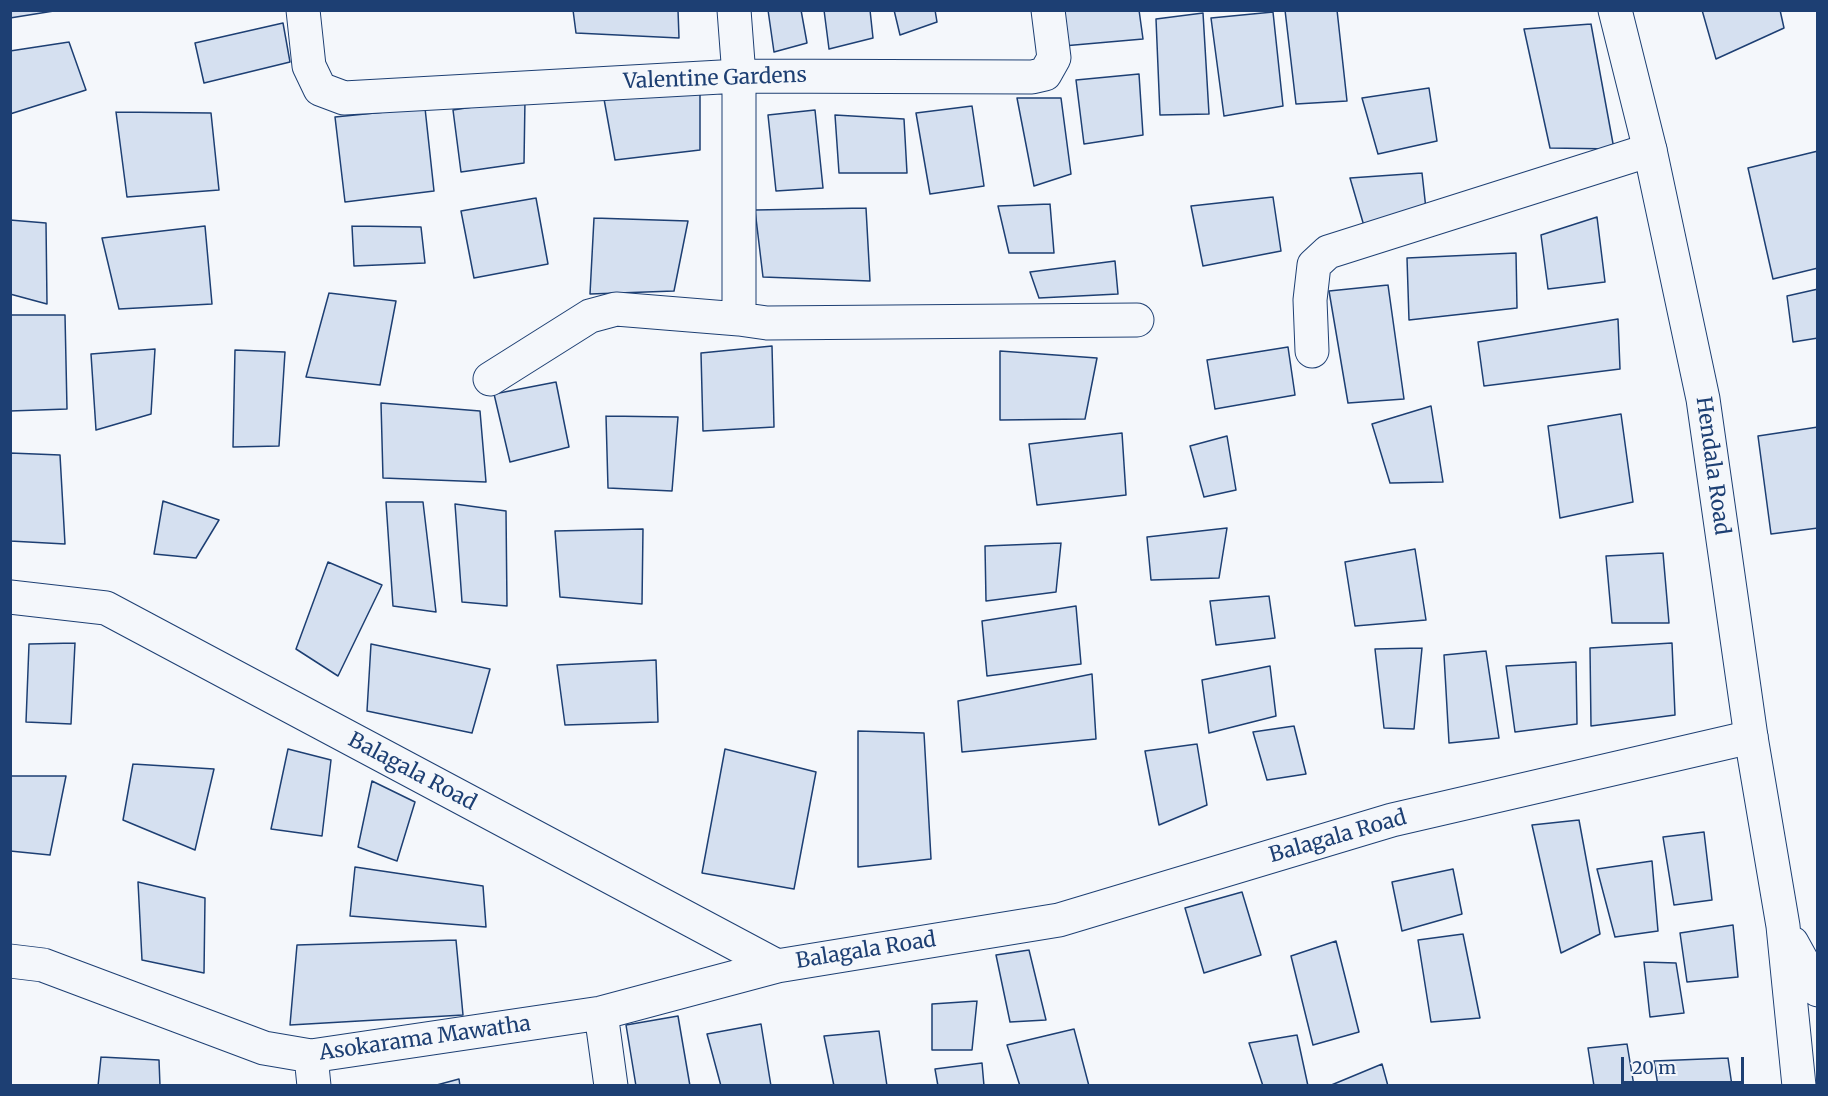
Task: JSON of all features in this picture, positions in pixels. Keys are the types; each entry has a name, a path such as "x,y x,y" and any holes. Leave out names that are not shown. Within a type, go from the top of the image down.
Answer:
{"street":[{"name":"Valentine Gardens","path":"303,10 309,66 320,89 344,98 739,76 1032,77 1045,74 1054,58 1048,10"},
{"path":"734,10 739,76 739,319"},
{"name":"Hendala Road","path":"1615,10 1650,150 1703,399 1751,737 1783,926 1799,1086"},
{"path":"1312,351 1310,300 1314,265 1328,252 1650,150"},
{"path":"490,379 590,316 616,309 767,323 1137,320"},
{"name":"Balagala Road","path":"10,597 106,608 777,966 1059,920 1392,820 1751,737"},
{"name":"Hendala Road","path":"1783,926 1805,972 1818,990"},
{"name":"Asokarama Mawatha","path":"10,961 43,965 264,1048 312,1071 601,1013 777,966"},
{"path":"601,1013 611,1086"}],"building":[{"path":"10,10 60,10 10,18"},
{"path":"573,10 678,10 679,38 576,33"},
{"path":"768,10 801,10 807,43 774,52"},
{"path":"824,10 870,10 873,38 829,49"},
{"path":"894,10 935,10 937,22 900,35"},
{"path":"1060,10 1139,10 1143,39 1063,46"},
{"path":"1285,10 1337,10 1347,101 1296,104"},
{"path":"1702,10 1780,10 1784,28 1716,59"},
{"path":"1273,12 1283,106 1224,116 1211,18"},
{"path":"1203,13 1209,114 1160,115 1156,19"},
{"path":"283,23 290,62 204,83 195,43"},
{"path":"1591,24 1614,149 1550,148 1524,29"},
{"path":"69,42 86,90 10,114 10,51"},
{"path":"1139,74 1143,135 1084,144 1076,80"},
{"path":"1429,88 1437,141 1378,154 1362,98"},
{"path":"700,91 700,150 615,160 604,99"},
{"path":"1017,98 1061,98 1071,174 1034,186"},
{"path":"525,99 524,163 461,172 453,110"},
{"path":"972,106 984,186 930,194 916,113"},
{"path":"425,108 434,191 345,202 335,117"},
{"path":"815,110 823,188 776,191 768,115"},
{"path":"116,112 211,113 219,190 127,197"},
{"path":"835,115 904,119 907,173 839,173"},
{"path":"1818,151 1818,268 1773,279 1748,168"},
{"path":"1422,173 1426,209 1364,226 1350,178"},
{"path":"1273,197 1281,251 1203,266 1191,206"},
{"path":"536,198 548,264 474,278 461,211"},
{"path":"1050,204 1054,253 1009,253 998,206"},
{"path":"866,208 870,281 763,277 755,210"},
{"path":"1597,217 1605,282 1548,289 1541,235"},
{"path":"594,218 688,221 674,291 590,294"},
{"path":"10,220 46,223 47,304 10,294"},
{"path":"205,226 212,304 119,309 102,238"},
{"path":"352,226 421,227 425,263 354,266"},
{"path":"1516,253 1517,308 1409,320 1407,258"},
{"path":"1115,261 1118,294 1039,298 1030,272"},
{"path":"1388,285 1404,399 1348,403 1329,291"},
{"path":"1818,289 1818,338 1793,342 1787,296"},
{"path":"329,293 396,301 380,385 306,377"},
{"path":"10,315 65,315 67,409 10,411"},
{"path":"1618,319 1620,369 1484,386 1478,342"},
{"path":"772,346 774,427 703,431 701,353"},
{"path":"1288,347 1295,395 1215,409 1207,360"},
{"path":"155,349 151,414 96,430 91,354"},
{"path":"235,350 285,352 279,446 233,447"},
{"path":"1000,351 1097,358 1085,419 1000,420"},
{"path":"556,382 569,447 510,462 494,394"},
{"path":"381,403 480,411 486,482 383,478"},
{"path":"1431,406 1443,482 1390,483 1372,424"},
{"path":"1621,414 1633,502 1560,518 1548,426"},
{"path":"606,416 678,417 672,491 608,488"},
{"path":"1818,427 1818,528 1771,534 1758,436"},
{"path":"1122,433 1126,495 1037,505 1029,444"},
{"path":"1227,436 1236,490 1204,497 1190,446"},
{"path":"10,453 60,455 65,544 10,541"},
{"path":"163,501 219,520 196,558 154,554"},
{"path":"386,502 423,502 436,612 393,606"},
{"path":"455,504 506,511 507,606 462,602"},
{"path":"1227,528 1219,578 1151,580 1147,537"},
{"path":"643,529 642,604 560,597 555,531"},
{"path":"1061,543 1056,592 986,601 985,546"},
{"path":"1415,549 1426,620 1355,626 1345,562"},
{"path":"1663,553 1669,623 1612,623 1606,556"},
{"path":"328,562 382,585 338,676 296,649"},
{"path":"1269,596 1275,638 1216,645 1210,601"},
{"path":"1076,606 1081,664 987,676 982,621"},
{"path":"75,643 71,724 26,722 29,644"},
{"path":"1672,643 1675,715 1591,726 1590,648"},
{"path":"371,644 490,669 472,733 367,711"},
{"path":"1422,648 1414,729 1384,728 1375,649"},
{"path":"1486,651 1499,738 1449,743 1444,655"},
{"path":"656,660 658,722 565,725 557,665"},
{"path":"1576,662 1577,724 1515,732 1506,666"},
{"path":"1270,666 1276,716 1209,733 1202,680"},
{"path":"1092,674 1096,739 962,752 958,701"},
{"path":"1294,726 1306,774 1267,780 1253,732"},
{"path":"858,731 924,733 931,859 858,867"},
{"path":"1197,744 1207,805 1159,825 1145,751"},
{"path":"288,749 331,760 322,836 271,829"},
{"path":"725,749 816,772 794,889 702,873"},
{"path":"133,764 214,769 195,850 123,820"},
{"path":"10,776 66,776 50,855 10,851"},
{"path":"372,781 415,802 397,861 358,847"},
{"path":"1579,820 1600,934 1561,953 1532,825"},
{"path":"1704,832 1712,900 1674,905 1663,837"},
{"path":"1652,861 1658,931 1615,937 1597,869"},
{"path":"355,867 483,886 486,927 350,916"},
{"path":"1453,869 1462,914 1402,931 1392,882"},
{"path":"138,882 205,898 204,973 142,960"},
{"path":"1242,892 1261,955 1204,973 1185,908"},
{"path":"1733,925 1738,977 1687,982 1680,933"},
{"path":"1463,934 1480,1018 1431,1022 1418,940"},
{"path":"456,940 463,1015 290,1025 297,945"},
{"path":"1336,941 1359,1032 1313,1045 1291,956"},
{"path":"1029,950 1046,1020 1010,1022 996,955"},
{"path":"1644,962 1676,963 1684,1013 1650,1017"},
{"path":"977,1001 972,1050 932,1050 932,1004"},
{"path":"678,1016 690,1086 636,1086 626,1025"},
{"path":"761,1024 771,1086 721,1086 707,1034"},
{"path":"1074,1029 1089,1086 1020,1086 1007,1045"},
{"path":"879,1031 887,1086 834,1086 824,1036"},
{"path":"1297,1035 1308,1086 1263,1086 1249,1043"},
{"path":"1627,1044 1634,1086 1594,1086 1588,1048"},
{"path":"101,1057 159,1060 160,1086 98,1086"},
{"path":"1728,1058 1732,1086 1658,1086 1654,1061"},
{"path":"982,1063 984,1086 938,1086 935,1069"},
{"path":"1382,1064 1388,1086 1329,1086"},
{"path":"459,1079 460,1086 433,1086"}]}
